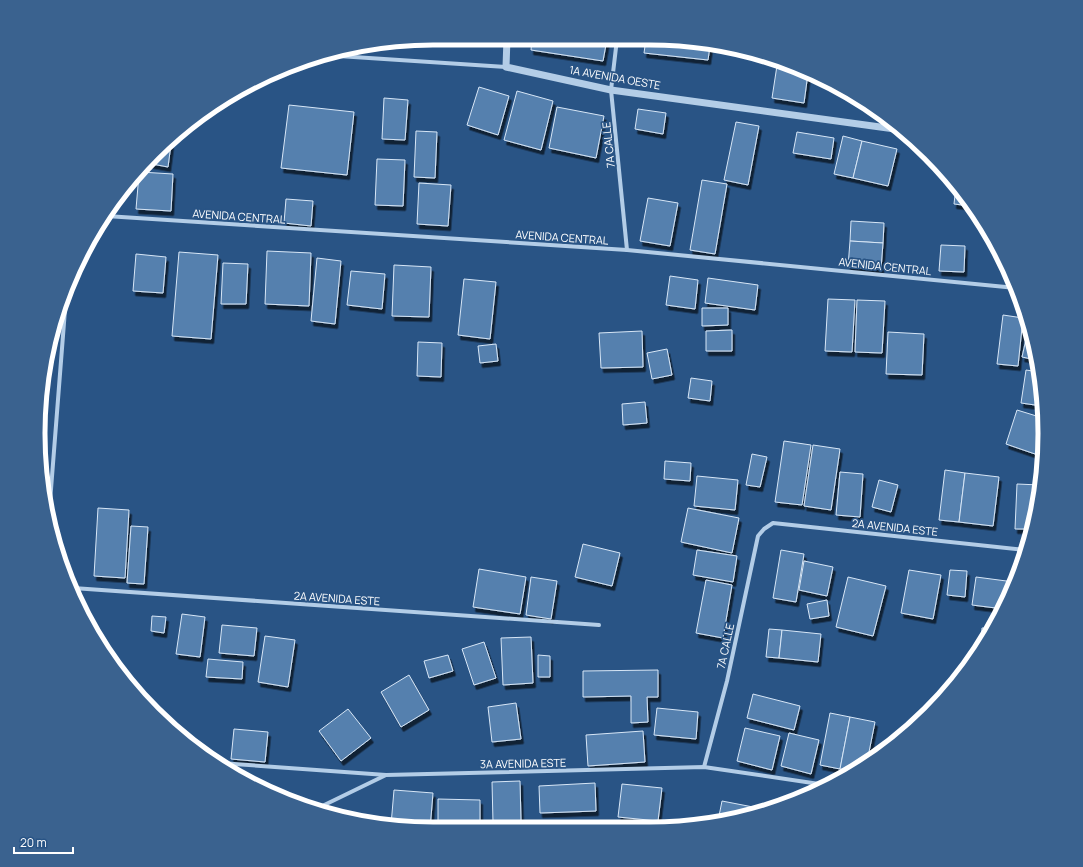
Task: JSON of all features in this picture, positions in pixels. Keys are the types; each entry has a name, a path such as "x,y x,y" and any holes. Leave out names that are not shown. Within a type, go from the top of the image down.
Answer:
{"street":[{"path":"506,67 507,45"},
{"name":"7A CALLE","path":"616,45 611,90 627,250"},
{"name":"1A AVENIDA OESTE","path":"341,56 506,67 611,90 890,128"},
{"name":"AVENIDA CENTRAL","path":"111,216 627,250 1009,287"},
{"path":"50,498 65,313"},
{"name":"2A AVENIDA ESTE","path":"764,529 774,523 1020,549"},
{"name":"7A CALLE","path":"704,767 727,681 758,536 764,529"},
{"name":"2A AVENIDA ESTE","path":"78,588 599,625"},
{"name":"3A AVENIDA ESTE","path":"229,764 386,775 704,767 817,784"},
{"path":"323,806 386,775"}],"building":[{"path":"531,45 606,45 603,61 531,50"},
{"path":"645,45 709,50 708,60 644,53"},
{"path":"777,67 807,79 804,103 772,98"},
{"path":"479,87 509,96 498,135 467,125"},
{"path":"517,91 553,101 541,150 504,140"},
{"path":"384,98 408,100 405,140 382,139"},
{"path":"289,105 354,112 347,175 281,168"},
{"path":"557,107 604,116 596,158 549,148"},
{"path":"638,109 666,113 663,134 635,129"},
{"path":"736,122 759,126 748,185 724,180"},
{"path":"416,131 437,132 435,178 414,177"},
{"path":"797,132 834,138 831,159 793,153"},
{"path":"843,136 862,141 853,178 834,174"},
{"path":"862,141 897,149 888,186 853,178"},
{"path":"171,147 168,167 154,164"},
{"path":"377,159 405,160 403,206 375,205"},
{"path":"146,172 173,174 171,211 136,209 138,180"},
{"path":"702,180 727,184 715,254 690,250"},
{"path":"419,183 451,185 448,226 417,224"},
{"path":"955,193 964,205 954,204"},
{"path":"648,198 678,203 670,246 640,241"},
{"path":"286,199 313,201 311,226 284,223"},
{"path":"851,221 884,223 883,243 850,241"},
{"path":"850,241 883,243 881,269 848,267"},
{"path":"941,245 965,246 964,272 939,271"},
{"path":"267,251 311,253 309,306 265,304"},
{"path":"179,252 218,255 211,339 172,336"},
{"path":"136,254 166,257 163,293 133,291"},
{"path":"317,258 341,261 335,324 311,321"},
{"path":"223,263 248,264 246,304 221,304"},
{"path":"394,265 431,267 429,317 392,316"},
{"path":"351,271 385,274 382,309 347,305"},
{"path":"670,276 698,280 695,309 666,305"},
{"path":"708,278 758,285 755,310 705,303"},
{"path":"464,279 496,282 490,339 458,335"},
{"path":"828,299 855,300 852,352 825,351"},
{"path":"857,300 885,301 882,353 855,352"},
{"path":"702,308 728,308 728,325 702,326"},
{"path":"1003,315 1020,318 1022,325 1018,366 997,364"},
{"path":"732,330 732,351 706,351 706,331"},
{"path":"642,331 643,367 601,368 599,333"},
{"path":"888,332 924,334 922,375 886,374"},
{"path":"1026,338 1031,359 1022,357"},
{"path":"418,342 442,343 441,377 417,376"},
{"path":"496,344 498,361 480,363 478,346"},
{"path":"667,349 672,375 652,379 647,353"},
{"path":"1026,370 1033,371 1037,405 1021,403"},
{"path":"691,378 712,381 710,401 688,398"},
{"path":"645,402 647,423 623,425 622,404"},
{"path":"1017,410 1037,416 1038,446 1035,454 1006,444"},
{"path":"784,441 811,445 802,505 775,502"},
{"path":"813,445 840,449 831,510 804,506"},
{"path":"752,454 767,457 760,487 746,485"},
{"path":"665,461 691,463 690,481 664,479"},
{"path":"945,470 965,473 959,522 939,520"},
{"path":"840,472 863,474 860,517 836,515"},
{"path":"965,473 999,477 993,526 959,522"},
{"path":"697,476 738,480 735,510 694,506"},
{"path":"879,480 898,485 891,512 872,507"},
{"path":"1017,484 1035,485 1026,529 1015,529"},
{"path":"98,508 129,510 125,578 94,576"},
{"path":"688,508 739,518 732,553 681,542"},
{"path":"131,526 148,527 144,584 127,583"},
{"path":"583,544 620,553 612,586 575,577"},
{"path":"697,550 737,556 733,582 693,575"},
{"path":"781,550 804,554 796,602 773,598"},
{"path":"804,561 833,567 827,596 799,590"},
{"path":"479,569 526,577 520,614 473,607"},
{"path":"909,570 941,575 933,619 901,613"},
{"path":"950,570 967,571 965,597 947,595"},
{"path":"531,577 557,581 551,619 526,615"},
{"path":"848,577 886,586 873,636 836,627"},
{"path":"976,577 1008,581 996,608 972,605"},
{"path":"706,580 732,585 723,638 696,633"},
{"path":"827,600 829,616 810,619 807,604"},
{"path":"182,614 205,617 200,657 176,654"},
{"path":"152,616 166,617 164,633 151,631"},
{"path":"222,625 257,628 254,656 219,653"},
{"path":"982,628 986,628 982,635"},
{"path":"769,629 782,630 779,658 766,657"},
{"path":"782,630 821,634 818,662 779,658"},
{"path":"265,636 295,640 288,687 258,682"},
{"path":"531,637 533,683 503,685 501,638"},
{"path":"484,642 496,678 474,685 462,649"},
{"path":"448,655 453,671 429,678 424,661"},
{"path":"538,655 550,656 550,677 538,677"},
{"path":"208,659 243,662 242,679 206,677"},
{"path":"658,670 658,697 647,697 648,722 631,723 631,696 583,697 583,671"},
{"path":"409,675 429,710 401,727 381,692"},
{"path":"753,694 800,706 794,730 747,718"},
{"path":"516,703 521,739 492,742 488,707"},
{"path":"657,708 698,712 696,739 654,735"},
{"path":"348,709 371,738 341,761 319,731"},
{"path":"830,713 850,717 840,769 820,765"},
{"path":"850,717 875,722 868,754 845,770 840,769"},
{"path":"745,728 780,736 772,770 737,761"},
{"path":"234,729 268,732 265,762 231,759"},
{"path":"643,731 645,762 588,766 586,735"},
{"path":"789,733 819,740 811,774 781,766"},
{"path":"520,781 521,821 493,822 492,782"},
{"path":"595,783 596,811 540,813 539,786"},
{"path":"622,784 662,788 658,821 618,817"},
{"path":"394,790 433,793 431,822 391,820"},
{"path":"438,799 480,800 480,822 438,822"},
{"path":"722,801 753,807 750,809 719,816"}]}
